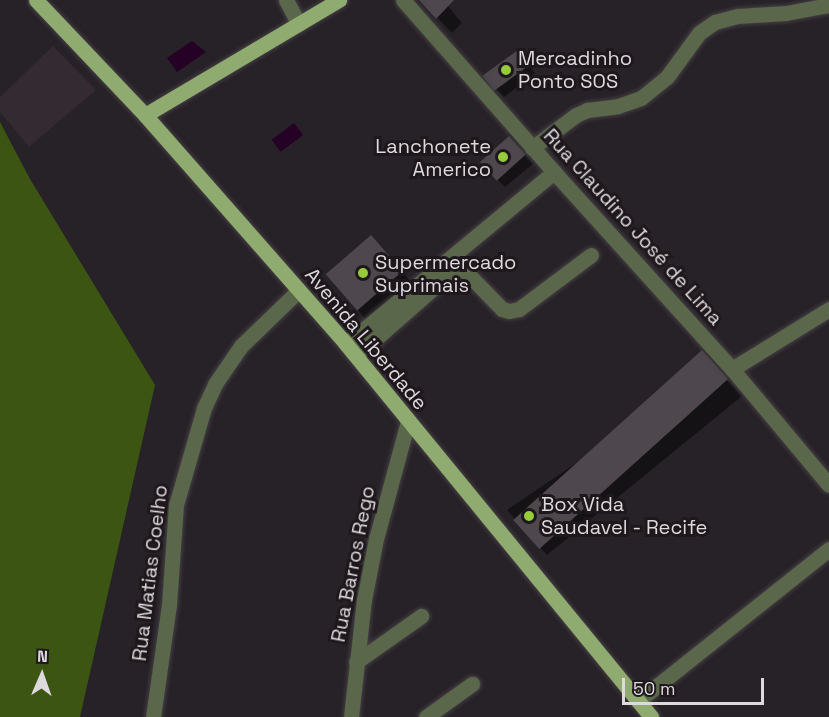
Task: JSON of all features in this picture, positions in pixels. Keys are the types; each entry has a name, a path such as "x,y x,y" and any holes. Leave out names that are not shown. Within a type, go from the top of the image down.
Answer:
{"main road":[{"name":"Avenida Liberdade","path":"36,0 145,115 350,348 642,711"},
{"path":"145,115 339,0"}],"street":[{"path":"286,0 299,24"},
{"name":"Rua Claudino José de Lima","path":"403,0 532,148 732,369 829,485"},
{"path":"532,148 576,115 587,110 618,106 641,98 668,77 699,33 715,22 738,16 786,13 829,5"},
{"path":"350,348 554,172"},
{"path":"350,348 366,347 456,268 462,268 502,309 509,311 519,309 591,255"},
{"name":"Rua Matias Coelho","path":"153,717 169,605 176,505 204,408 215,384 241,346 298,291"},
{"path":"732,369 829,309"},
{"name":"Rua Barros Rego","path":"351,717 364,600 376,539 408,421"},
{"path":"642,711 829,549"},
{"path":"356,662 421,616"},
{"path":"426,717 472,684"}],"shaded area":[{"path":"192,41 206,52 177,72 167,58"},
{"path":"53,46 96,90 29,147 0,112 0,97"},
{"path":"294,123 303,135 281,152 272,140"}],"green space":[{"path":"0,122 30,179 155,385 80,717 0,717"}],"building":[{"path":"419,0 454,0 436,19"},
{"name":"Mercadinho Ponto SOS","path":"518,50 529,65 494,91 482,76"},
{"name":"Lanchonete Americo","path":"509,136 526,155 497,181 480,162"},
{"name":"Supermercado Suprimais","path":"371,235 402,271 357,311 326,274"},
{"path":"702,350 728,379 539,549 513,520"}],"place":[{"name":"Mercadinho Ponto SOS","path":"506,70"},
{"name":"Lanchonete Americo","path":"503,157"},
{"name":"Supermercado Suprimais","path":"363,273"},
{"name":"Box Vida Saudavel - Recife","path":"529,516"}]}
